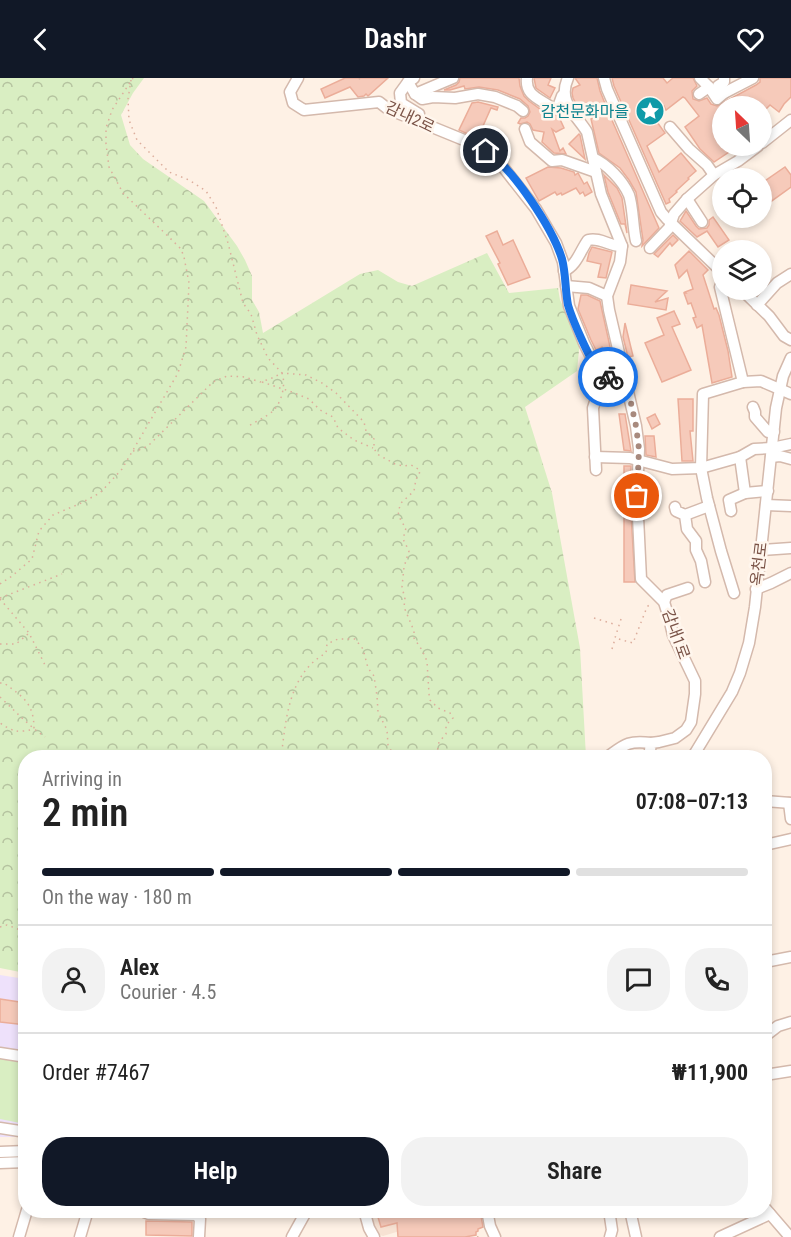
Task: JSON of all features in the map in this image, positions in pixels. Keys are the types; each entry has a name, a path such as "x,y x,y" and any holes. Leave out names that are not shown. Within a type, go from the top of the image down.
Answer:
{"street":[{"name":"감내2로","path":"298,78 290,92 293,103 304,110 379,102 388,109 464,140 496,158 536,209 556,243 563,262 568,306 596,367 604,374"},
{"path":"415,94 453,78"},
{"path":"566,286 589,288 607,296 620,262 622,246 602,194 587,132 570,110 564,94 568,78"},
{"path":"604,78 661,212 712,262"},
{"path":"700,78 704,90 717,99 735,82 753,78"},
{"path":"724,78 724,82 718,86 724,93"},
{"path":"411,80 400,93 401,104 419,114 419,122"},
{"path":"411,80 415,94 422,99 455,98 478,93 495,97 520,109 527,83"},
{"path":"527,83 529,92 555,108 558,107 564,94"},
{"path":"772,135 791,120"},
{"path":"670,127 712,172"},
{"path":"525,129 530,142 552,161 562,160 596,172"},
{"path":"726,168 745,156"},
{"path":"593,159 598,160 609,169 628,194 636,242"},
{"path":"651,248 669,228 674,214 712,177"},
{"path":"687,199 702,222"},
{"path":"564,271 574,264 588,240 592,238 617,247 622,246"},
{"path":"757,305 777,283 791,274"},
{"name":"감내1로","path":"607,296 639,449 637,496 641,579 667,608 673,635 695,681 691,722 686,730 675,738 651,743"},
{"path":"723,300 743,382"},
{"path":"752,300 769,316 784,336 791,340"},
{"name":"옥천로","path":"697,750 732,692 749,643 780,389 787,377 790,362"},
{"path":"596,470 593,408 604,374 616,381 626,380"},
{"path":"734,593 709,506 701,468 703,394 743,382 761,381 791,394"},
{"path":"753,407 755,417 768,432 774,432"},
{"path":"772,453 791,444"},
{"path":"595,457 630,458 672,469 701,468 740,457 754,449 791,459"},
{"path":"740,457 745,493"},
{"path":"731,511 729,500 745,493 768,491"},
{"path":"766,505 791,506"},
{"path":"675,507 676,511 685,515 709,506"},
{"path":"685,515 687,529 696,541 696,550 701,561 705,582"},
{"path":"761,550 791,548"},
{"path":"756,589 791,573"},
{"path":"661,599 688,588"},
{"path":"616,750 637,741 651,743 650,750"},
{"path":"772,802 790,803 791,819"},
{"path":"772,843 791,839"},
{"path":"772,961 791,957"},
{"path":"772,1031 791,1022"},
{"path":"0,1053 18,1056"},
{"path":"772,1074 791,1071"},
{"path":"0,1128 18,1131"},
{"path":"0,1152 18,1151"},
{"path":"0,1163 18,1162"},
{"path":"772,1217 790,1237"},
{"path":"20,1237 25,1218"},
{"path":"80,1237 86,1218"},
{"path":"199,1218 200,1237"},
{"path":"292,1237 303,1218"},
{"path":"366,1218 374,1237"},
{"path":"488,1218 495,1237"},
{"path":"610,1218 612,1230 610,1237"},
{"path":"632,1218 636,1237"},
{"path":"720,1237 746,1231 760,1218"}],"path":[{"path":"359,78 362,83"},
{"path":"132,79 128,99 129,120 137,140 170,172 206,190 216,207 243,303 251,314 267,358 282,373 284,389 274,410 247,427"},
{"path":"0,584 32,559 39,531 53,515 100,493 122,469 178,372 186,347 189,283 184,257 180,249 123,193 109,167 106,128 112,110 132,79"},
{"path":"260,381 282,373 306,375 322,383 336,393 364,422 366,431 374,439 377,454 395,464 411,465 420,470 414,491 401,503 398,512 406,528 403,539 409,551 404,567 402,587 404,607 414,632 414,638 427,661 430,700 438,708 450,713 453,718 446,726 446,734 439,742 438,750"},
{"path":"132,451 148,446 213,382 227,376 260,381 309,399 320,410 333,417 338,428 354,440 374,448"},
{"path":"45,665 29,633 0,598 62,574"},
{"path":"615,638 633,643 647,607 661,599"},
{"path":"594,618 618,625"},
{"path":"612,649 621,619"},
{"path":"0,644 16,644 29,633"},
{"path":"282,750 284,728 294,688 306,669 326,653 327,644 338,639 355,639 363,649 368,668 374,676 378,712 387,730 388,745 391,750"},
{"path":"0,683 4,683 28,702 34,720 34,729"},
{"path":"0,697 45,737"},
{"path":"0,723 13,731 34,729"},
{"path":"0,927 7,925 18,929"},
{"path":"477,1237 482,1236"}],"shaded area":[{"path":"0,975 18,978 18,1137 0,1137"},
{"path":"370,1218 443,1218 383,1236 378,1234"}],"green space":[{"path":"0,78 144,78 121,115 130,145 143,159 204,201 237,246 252,276 252,300 259,312 263,333 360,274 378,270 398,282 412,286 487,253 509,293 558,288 560,300 580,340 577,371 525,407 552,493 580,648 586,750 18,750 18,972 0,968"},
{"path":"0,1058 18,1061 18,1123 0,1119"}],"building":[{"path":"345,78 388,78 368,96 366,94 358,97 350,87 325,98 321,89"},
{"path":"460,78 519,78 524,96 544,112 543,116 547,113 558,115 564,128 556,132 552,129 560,151 563,148 566,154 554,153 542,142 544,132 533,130 527,122 518,123 530,112 528,106 520,99 498,90 479,87 465,89 464,86 444,90 456,85"},
{"path":"534,78 551,78 548,85 555,88 550,98 536,88"},
{"path":"575,78 597,78 608,111 659,228 642,246 636,192 620,168 599,153 591,119 598,112 589,116 585,106 579,109 572,93 573,88 580,85"},
{"path":"612,78 663,78 667,83 673,78 693,78 697,86 692,91 693,99 699,101 707,98 712,104 712,156 723,156 714,162 700,149 685,127 699,116 685,98 683,97 666,110 664,106 652,115 665,133 647,146 659,172 681,153 696,171 666,204"},
{"path":"760,78 791,78 791,97 779,112 772,107 772,96 736,96 756,85 760,82"},
{"path":"478,102 498,107 497,110 491,108 479,135 474,132 472,136 459,130 472,103"},
{"path":"580,135 585,159 569,144"},
{"path":"548,167 561,168 574,172 575,175 578,173 584,184 587,182 592,192 585,196 583,192 580,194 576,188 562,195 561,193 557,195 555,192 539,201 526,178"},
{"path":"785,167 791,175 791,187 772,201 772,176"},
{"path":"604,175 617,188 622,198 627,233 625,224 621,224 608,192"},
{"path":"686,211 699,229 707,228 712,218 712,228 721,228 729,240 713,240 707,231 697,237 680,221"},
{"path":"497,231 503,245 513,240 530,277 508,285 486,236"},
{"path":"673,235 678,240 672,246 670,243 658,257 654,254"},
{"path":"592,247 612,252 606,278 598,277 601,264 587,261"},
{"path":"689,251 708,270 703,275 714,309 716,308 719,315 728,351 732,377 712,383 702,325 697,328 691,303 688,304 684,293 693,289 687,270 679,278 675,265"},
{"path":"631,285 667,291 655,302 668,298 666,310 628,304"},
{"path":"581,295 587,295 600,301 614,365 607,367 602,347 596,350 591,340 578,309"},
{"path":"674,311 680,324 672,327 691,370 662,382 645,343 664,335 657,318"},
{"path":"625,323 633,356 628,357 623,337"},
{"path":"678,399 693,399 693,431 690,431 693,461 682,461"},
{"path":"619,414 625,414 631,451 624,450"},
{"path":"655,414 660,424 652,429 647,418"},
{"path":"645,436 654,436 656,457 646,455"},
{"path":"624,466 631,466 630,496 635,582 624,582"},
{"path":"0,999 18,1002 18,1024 0,1022"},
{"path":"378,1218 481,1218 483,1227 478,1229 476,1235 465,1237 398,1237 397,1223 381,1227"},
{"path":"146,1221 192,1222 192,1236 146,1235"}],"way so far":[{"path":"608,377 616,381 626,380 632,402 639,449 637,496"}],"place":[{"name":"감천문화마을","path":"650,111"}],"route":[{"path":"486,151 496,158 520,187 556,243 563,262 568,306 596,367 608,377"}]}
